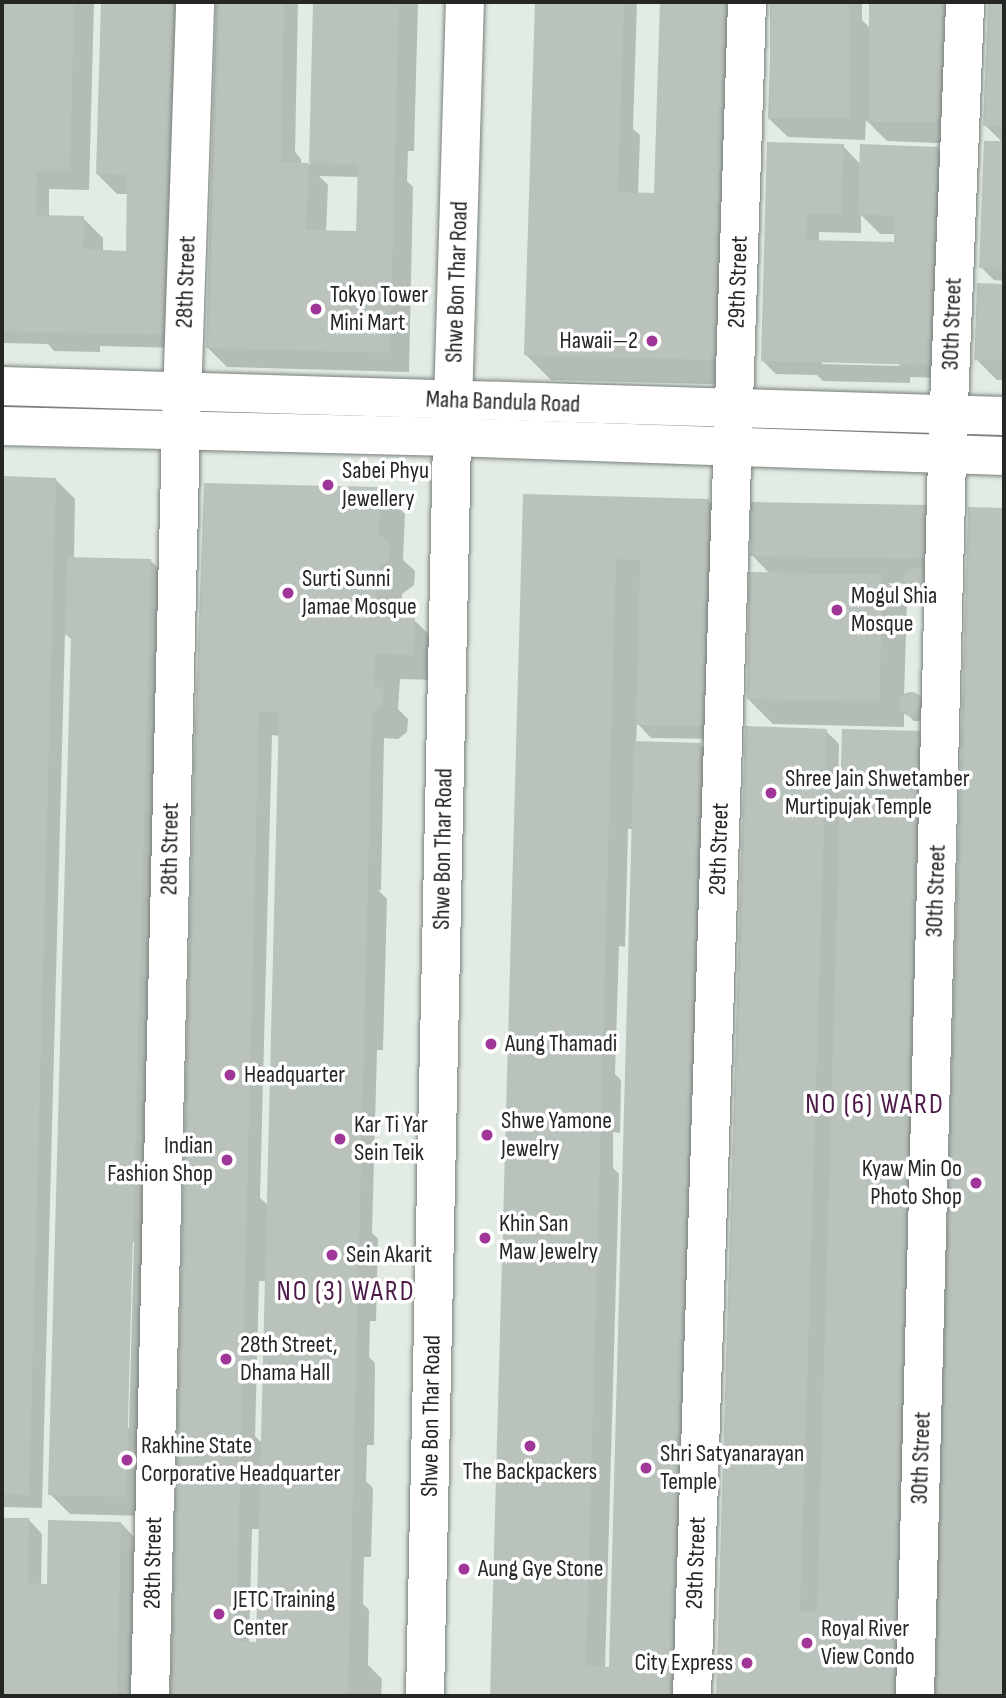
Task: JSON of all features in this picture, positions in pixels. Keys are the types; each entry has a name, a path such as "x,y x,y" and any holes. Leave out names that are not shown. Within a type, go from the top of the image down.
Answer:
{"street":[{"name":"28th Street","path":"150,1696 181,429 195,2"},
{"name":"Shwe Bon Thar Road","path":"425,1696 453,419 465,2"},
{"name":"29th Street","path":"692,1696 747,2"},
{"name":"30th Street","path":"915,1696 947,454 965,2"},
{"name":"Maha Bandula Road","path":"2,386 182,392 732,447 1004,456"},
{"name":"Maha Bandula Road","path":"2,426 181,429 733,408 1004,416"}],"building":[{"path":"2,2 74,2 70,171 37,171 36,215 84,216 83,249 126,251 127,175 96,174 101,2 176,2 166,335 2,331"},
{"path":"216,2 284,2 281,162 309,163 313,2 399,2 390,353 206,348","holes":["309,163 358,164 356,231 306,230"]},
{"path":"535,2 624,2 618,192 654,193 660,2 731,2 721,360 524,355"},
{"path":"770,2 849,2 849,118 770,118"},
{"path":"869,2 945,2 945,122 869,122"},
{"path":"988,2 1004,2 1004,126 983,126"},
{"path":"984,141 1004,141 1004,269 979,268"},
{"path":"767,142 844,144 841,214 807,213 806,240 894,242 895,216 858,214 860,144 938,147 931,365 761,361"},
{"path":"977,283 1004,284 1001,361 974,360"},
{"path":"2,476 56,478 29,1495 2,1494"},
{"path":"204,483 380,487 379,534 390,544 389,559 378,568 376,617 415,618 414,655 375,654 374,683 384,692 382,706 372,714 348,1696 170,1696 194,755","holes":["259,711 279,712 256,1642 236,1641"]},
{"path":"523,494 709,499 703,726 636,725 640,560 616,559 586,1666 609,1667 634,741 701,743 675,1696 490,1696"},
{"path":"751,502 928,505 927,559 750,556"},
{"path":"968,507 1004,508 1004,1696 933,1696"},
{"path":"67,557 151,559 126,1497 48,1495 71,635 65,635"},
{"path":"911,567 919,567 926,574 926,582 919,589 911,589 904,582 904,574"},
{"path":"749,572 882,574 880,701 747,699"},
{"path":"911,692 919,696 923,704 919,712 911,716 903,712 899,704 903,696"},
{"path":"745,726 827,729 800,1612 817,1612 842,729 923,731 896,1696 716,1696"},
{"path":"2,1518 29,1518 28,1583 47,1584 48,1520 121,1522 117,1696 2,1696"}],"place":[{"name":"Tokyo Tower Mini Mart","path":"316,309"},
{"name":"Hawaii—2","path":"652,341"},
{"name":"Sabei Phyu Jewellery","path":"328,485"},
{"name":"Surti Sunni Jamae Mosque","path":"288,593"},
{"name":"Mogul Shia Mosque","path":"837,610"},
{"name":"Shree Jain Shwetamber Murtipujak Temple","path":"771,793"},
{"name":"Aung Thamadi","path":"491,1044"},
{"name":"Headquarter","path":"230,1075"},
{"name":"Shwe Yamone Jewelry","path":"487,1135"},
{"name":"Kar Ti Yar Sein Teik","path":"340,1139"},
{"name":"Indian Fashion Shop","path":"227,1160"},
{"name":"Kyaw Min Oo Photo Shop","path":"976,1183"},
{"name":"Khin San Maw Jewelry","path":"485,1238"},
{"name":"Sein Akarit","path":"332,1255"},
{"name":"28th Street, Dhama Hall","path":"226,1359"},
{"name":"The Backpackers","path":"530,1446"},
{"name":"Rakhine State Corporative Headquarter","path":"127,1460"},
{"name":"Shri Satyanarayan Temple","path":"646,1468"},
{"name":"Aung Gye Stone","path":"464,1569"},
{"name":"JETC Training Center","path":"219,1614"},
{"name":"Royal River View Condo","path":"807,1643"},
{"name":"City Express","path":"747,1663"}],"district":[{"name":"NO (6) WARD","path":"875,1105"},
{"name":"NO (3) WARD","path":"346,1292"}]}
